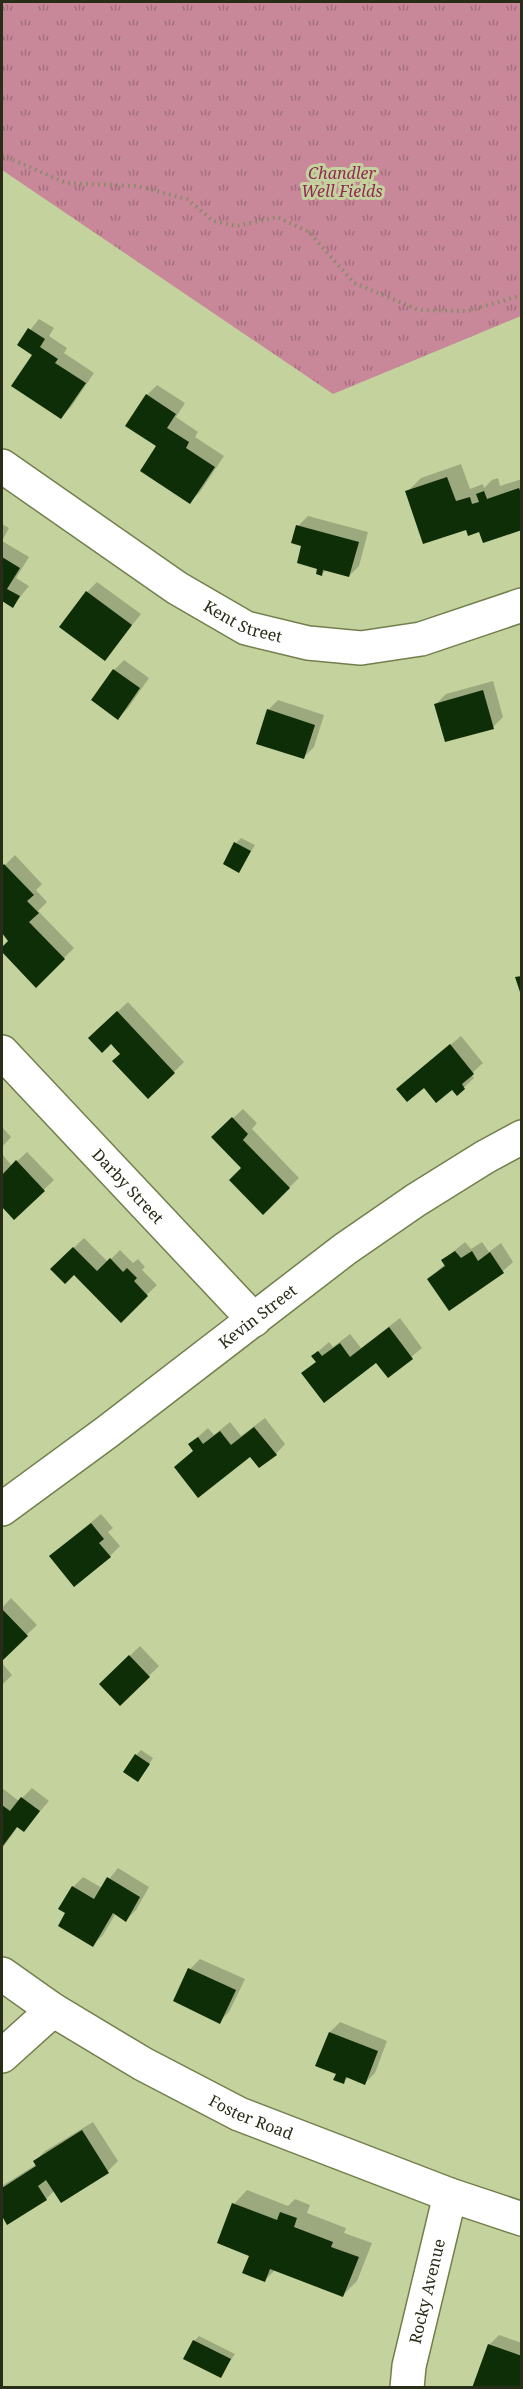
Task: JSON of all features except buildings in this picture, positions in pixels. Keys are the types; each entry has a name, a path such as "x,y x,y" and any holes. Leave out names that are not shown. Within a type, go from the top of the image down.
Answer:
{"street":[{"name":"Kent Street","path":"2,466 177,588 246,628 308,643 361,648 421,639 522,604"},
{"name":"Darby Street","path":"2,1052 254,1320"},
{"name":"Kevin Street","path":"2,1509 345,1249 416,1200 484,1157 522,1137"},
{"name":"Foster Road","path":"2,1974 53,2010 142,2064 239,2114 450,2195 522,2219"},
{"path":"2,2056 53,2010"},
{"name":"Rocky Avenue","path":"407,2388 409,2366 450,2195"}],"path":[{"path":"2,155 66,183 137,186 187,199 213,221 237,226 277,217 309,232 354,283 419,310 468,311 522,295"}],"green space":[{"name":"Chandler Well Fields","path":"2,2 521,2 521,316 333,394 2,170"}]}
